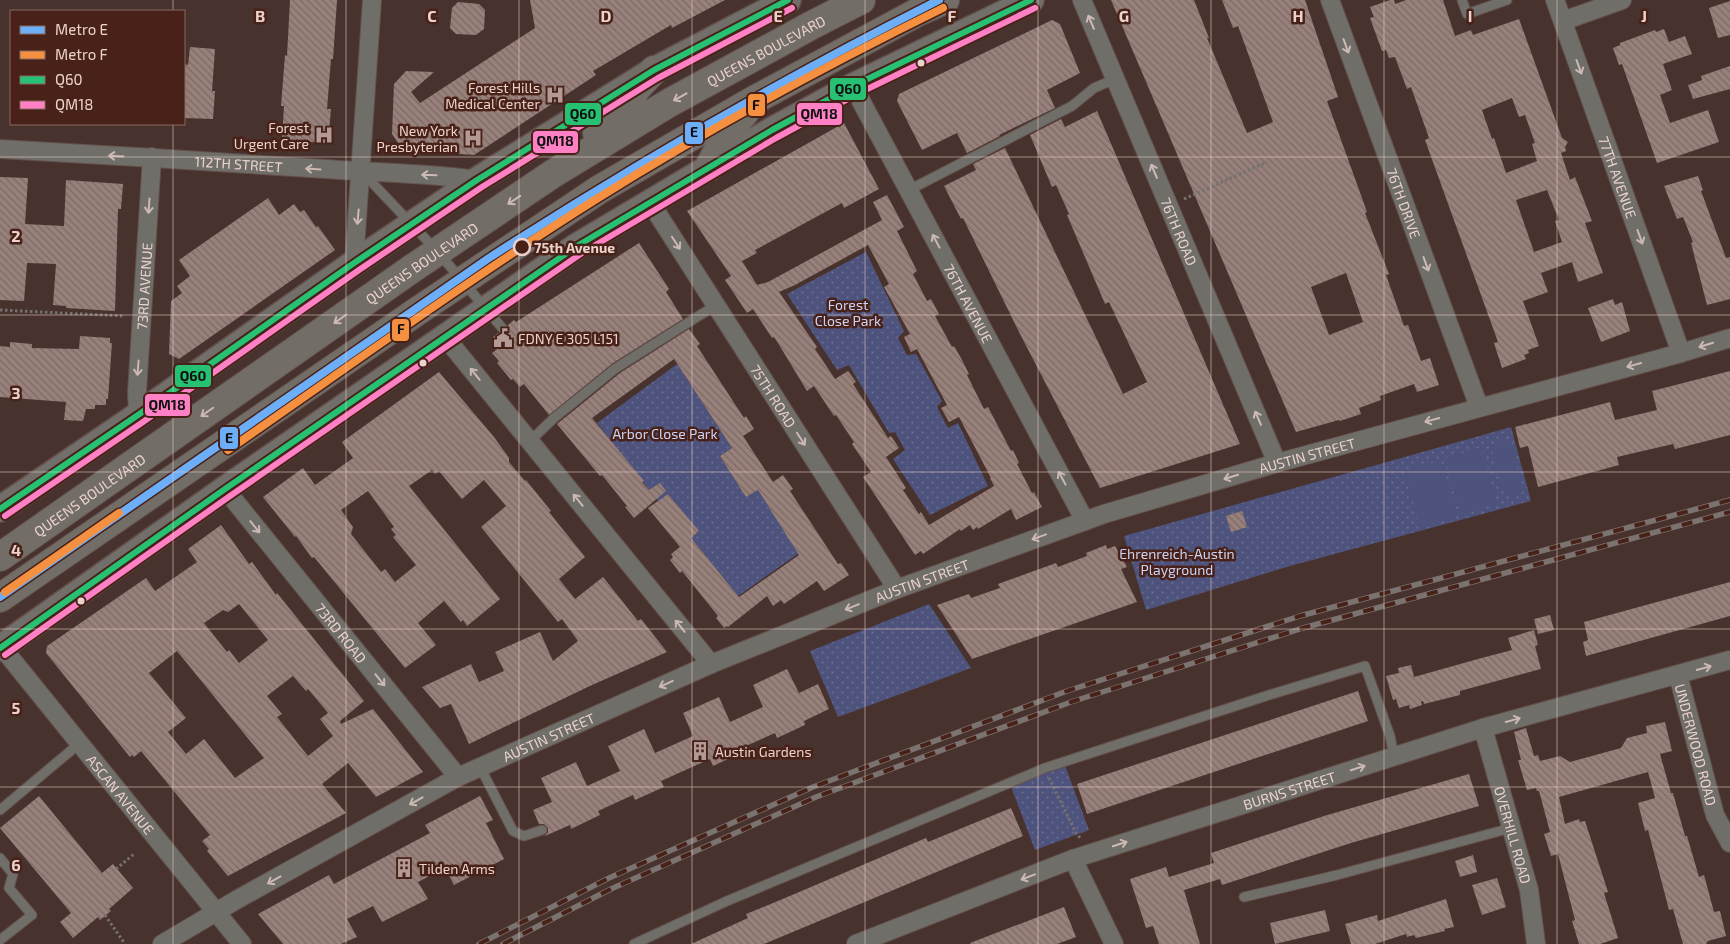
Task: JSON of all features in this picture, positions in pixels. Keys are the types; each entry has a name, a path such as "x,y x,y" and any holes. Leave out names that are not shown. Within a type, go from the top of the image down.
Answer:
{"main road":[{"name":"QUEENS BOULEVARD","path":"0,557 554,172 669,104 812,24 861,0"},
{"path":"0,598 422,308 600,189 756,99 918,12 945,0"},
{"path":"554,172 630,103 635,90 654,70"},
{"path":"709,167 726,135 756,99"}],"street":[{"path":"354,263 372,0"},
{"path":"0,509 138,415 354,263 477,180 654,70 788,0"},
{"path":"0,647 577,246 772,130 853,86 1031,0"},
{"name":"76TH ROAD","path":"1082,0 1277,462"},
{"name":"76TH DRIVE","path":"1330,0 1479,407"},
{"name":"77TH AVENUE","path":"1555,0 1681,353"},
{"path":"1563,22 1622,0"},
{"name":"76TH AVENUE","path":"853,86 1085,521"},
{"name":"112TH STREET","path":"0,149 450,176 477,180"},
{"name":"73RD AVENUE","path":"138,415 137,392 152,158"},
{"name":"75TH ROAD","path":"650,202 897,589"},
{"path":"445,337 711,664"},
{"name":"AUSTIN STREET","path":"162,944 458,777 711,664 897,589 1085,521 1277,462 1681,353 1730,338"},
{"name":"73RD ROAD","path":"225,489 458,777"},
{"name":"ASCAN AVENUE","path":"0,647 242,944"},
{"name":"BURNS STREET","path":"859,943 1073,859 1483,728 1730,660"},
{"name":"UNDERWOOD ROAD","path":"1678,675 1715,815 1730,843"},
{"name":"OVERHILL ROAD","path":"1483,728 1529,890 1536,944"},
{"path":"1073,859 1114,944"}],"lane":[{"path":"1462,0 1467,14 1507,0"},
{"path":"909,190 1072,106 1094,88 1115,79"},
{"path":"361,172 413,224 503,330"},
{"path":"530,441 554,418 616,368 716,305"},
{"path":"634,944 727,901 1044,768 1268,695 1365,666 1390,736 1394,757"},
{"path":"0,810 80,743"},
{"path":"480,767 513,831 524,836 542,830"},
{"path":"1244,897 1337,875 1511,828"},
{"path":"0,858 14,874 9,888 32,915 0,940"}],"path":[{"path":"1184,200 1267,162"},
{"path":"0,310 124,316"},
{"path":"1044,768 1076,833 1085,843"},
{"path":"116,869 134,854"},
{"path":"105,915 125,944"}],"green space":[{"name":"Forest Close Park","path":"866,252 904,331 898,338 907,355 916,354 942,401 937,407 948,428 958,423 988,486 930,515 893,459 905,450 895,432 889,433 849,365 837,370 787,294"},
{"name":"Arbor Close Park","path":"677,364 732,448 720,456 746,497 758,490 799,553 738,596 691,538 699,531 668,494 658,501 597,423"},
{"name":"Ehrenreich-Austin Playground","path":"1511,427 1531,501 1290,566 1146,610 1124,536"},
{"path":"1511,440 1523,492 1504,496 1491,445"},
{"path":"1482,447 1497,503 1461,514 1445,458"},
{"path":"1441,460 1457,516 1420,527 1404,471"},
{"path":"929,604 971,668 838,717 810,651"},
{"path":"1064,763 1089,830 1035,850 1010,784"}],"building":[{"path":"290,0 337,0 327,109 331,109 328,143 282,140 284,106 281,106 285,55 287,56"},
{"path":"530,0 725,0 672,28 671,25 593,71 596,75 474,155 403,150 392,134 394,84 406,71 434,72 411,92 420,103 535,28"},
{"path":"1111,0 1194,0 1209,38 1207,38 1247,133 1273,122 1238,26 1233,28 1222,0 1305,0 1338,97 1327,101 1367,212 1365,213 1389,274 1386,275 1404,326 1408,325 1421,361 1430,358 1439,385 1417,392 1414,384 1380,396 1381,400 1359,408 1361,414 1296,432","holes":["1346,273 1363,322 1329,335 1311,287"]},
{"path":"1390,0 1394,0 1395,4 1406,0 1443,0 1455,36 1471,30 1473,35 1519,19 1562,138 1568,142 1565,147 1566,151 1561,153 1570,180 1575,177 1592,221 1585,223 1603,273 1578,282 1572,262 1541,273 1548,292 1523,301 1539,346 1528,350 1529,353 1524,355 1526,359 1502,368 1494,343 1498,342 1425,140 1429,138 1411,87 1407,89 1395,57 1389,58 1386,50 1382,51 1370,18 1374,17 1370,7","holes":["1512,98 1519,117 1525,115 1535,143 1532,144 1537,161 1506,173 1482,110","1547,190 1559,220 1555,221 1562,242 1534,252 1516,200"]},
{"path":"1730,1 1730,35 1718,38 1709,8"},
{"path":"458,2 479,4 485,10 484,29 476,35 456,34 450,28 452,8"},
{"path":"1052,20 1060,24 1080,73 1047,90 1055,108 967,153 957,133 922,150 897,101 899,94"},
{"path":"1664,29 1669,42 1685,36 1692,54 1663,64 1672,90 1660,95 1670,123 1708,110 1719,142 1657,163 1622,64 1619,65 1613,48 1620,45 1620,43 1655,30 1656,32"},
{"path":"190,47 215,49 212,91 215,91 213,119 185,118 185,64 188,65"},
{"path":"1730,66 1730,89 1693,99 1688,85 1702,80 1701,76"},
{"path":"1097,111 1240,444 1100,488 1020,334 963,218 961,219 944,186 976,170 973,164 1005,148 1123,394 1147,382 1109,302 1105,304 1067,215 1069,214 1056,185 1052,187 1030,135 1061,119 1065,127"},
{"path":"844,123 879,189 844,208 842,203 755,250 757,253 742,261 757,285 768,282 882,220 873,202 887,195 904,227 897,231 917,271 913,274 927,301 931,299 939,314 935,316 952,347 954,346 961,358 969,374 967,375 984,409 988,407 1011,451 1013,450 1019,463 1017,464 1032,493 1034,492 1042,507 1016,520 1011,509 978,529 977,527 973,530 970,525 961,531 960,529 923,554 921,551 915,555 863,477 871,472 852,444 854,442 814,386 807,391 774,337 772,338 753,309 747,313 725,280 731,276 687,211","holes":["868,245 889,284 884,287 910,334 904,337 911,352 917,349 947,405 941,408 949,422 959,417 994,486 929,525 903,490 906,488 886,457 899,448 891,436 888,438 853,384 856,382 848,371 835,379 815,349 817,347 779,292"]},
{"path":"1698,176 1703,190 1701,191 1726,258 1730,257 1730,299 1707,305 1691,243 1693,242 1683,217 1677,219 1664,186"},
{"path":"0,177 28,178 25,224 64,226 66,180 123,184 121,209 118,209 115,311 66,308 66,306 53,305 56,264 27,263 24,301 0,300"},
{"path":"268,198 279,215 294,204 300,212 304,210 335,250 179,359 169,354 171,301 182,293 177,286 190,276 179,260"},
{"path":"639,243 669,289 666,292 683,319 613,363 549,415 524,384 520,387 513,379 511,380 497,363 499,361 492,353 501,346 493,337 498,333 501,335 507,334 509,331 508,325 514,320 516,322"},
{"path":"1613,299 1615,305 1622,302 1630,331 1601,342 1588,308"},
{"path":"689,329 700,344 697,346 744,418 746,416 754,429 743,436 773,482 783,475 793,489 790,491 838,564 841,563 849,575 824,591 817,581 784,604 781,600 773,606 767,596 728,627 724,628 716,618 718,616 682,571 680,573 670,560 673,557 671,554 680,547 648,508 668,494 699,531 691,538 739,597 799,555 758,490 746,497 737,483 720,456 732,448 674,359 592,418 644,481 642,482 649,490 660,483 666,491 634,518 625,507 627,506 602,475 600,476 557,424 620,373"},
{"path":"80,336 110,338 110,343 112,343 106,405 95,405 95,409 86,409 83,421 64,420 66,402 0,397 0,346 10,347 10,342 32,344 32,348 79,349"},
{"path":"1730,371 1730,435 1675,449 1673,444 1617,457 1619,465 1538,487 1528,446 1520,448 1515,427 1610,402 1615,420 1657,410 1652,391"},
{"path":"439,372 494,437 509,458 509,462 551,511 549,512 585,557 559,579 575,599 603,577 638,621 641,619 667,652 592,685 469,744 451,704 440,708 422,687 471,664 479,682 504,671 495,652 540,632 553,661 578,641 562,619 558,622 481,527 506,506 484,480 462,499 439,471 435,474 432,470 409,486 500,599 467,626 463,620 461,622 444,601 418,623 436,645 405,668 263,497 303,468 315,485 353,458 342,442","holes":["368,491 394,527 391,529 396,535 393,537 416,565 395,582 385,569 381,572 351,534 353,527 341,510"]},
{"path":"1242,511 1247,527 1231,532 1226,516"},
{"path":"221,525 249,564 252,562 276,595 277,593 364,701 340,721 341,724 373,709 423,772 376,797 348,763 322,784 346,813 228,876 207,851 209,849 202,841 210,835 141,751 134,757 132,755 130,757 46,653 47,646 146,578 155,591 197,562 188,549","holes":["239,604 268,640 239,663 229,650 227,652 204,623 223,610 228,612","177,651 264,758 235,778 204,739 186,754 168,732 186,718 149,673","293,676 306,691 308,689 328,713 320,719 333,736 308,756 277,717 282,714 267,696"]},
{"path":"1106,545 1107,549 1115,546 1127,567 1121,569 1137,602 972,659 937,605 969,594 971,598 1000,588 998,584 1056,563 1058,567 1087,556 1086,553"},
{"path":"1730,582 1730,616 1586,656 1583,642 1588,640 1584,622"},
{"path":"1550,615 1554,630 1538,634 1534,619"},
{"path":"1534,630 1538,645 1535,646 1541,669 1460,691 1460,695 1424,704 1423,701 1421,702 1422,705 1410,709 1409,705 1399,708 1396,699 1393,700 1386,676 1399,673 1398,668 1411,665 1414,677 1512,650 1508,638"},
{"name":"Austin Gardens","path":"787,669 799,693 818,684 829,709 804,721 805,725 777,738 775,733 739,749 741,753 713,766 710,759 661,781 664,787 635,800 633,795 598,811 600,815 571,829 570,825 545,836 548,828 544,824 539,824 533,810 552,802 541,778 576,762 587,786 620,771 608,746 644,729 655,753 693,736 683,713 719,697 730,722 763,707 753,685"},
{"path":"1358,691 1368,721 1087,814 1077,784"},
{"path":"1665,722 1672,751 1660,754 1671,793 1673,793 1699,877 1704,875 1714,912 1720,911 1726,936 1708,941 1706,944 1683,944 1673,909 1669,910 1648,830 1645,831 1638,803 1655,798 1648,772 1559,797 1565,824 1579,819 1580,822 1585,821 1608,892 1604,893 1618,938 1600,944 1579,944 1572,921 1575,920 1558,854 1551,856 1544,834 1550,832 1539,791 1536,788 1527,790 1518,760 1521,760 1514,732 1526,728 1534,756 1538,755 1540,761 1560,756 1570,762 1621,748 1627,738 1647,733 1646,726"},
{"path":"1469,774 1479,806 1351,843 1222,885 1220,879 1184,890 1200,944 1159,944 1153,926 1146,928 1130,879 1166,867 1169,877 1214,863 1211,853 1324,816"},
{"path":"39,796 102,873 113,864 133,888 109,909 111,911 100,920 98,917 73,938 60,922 71,913 0,828"},
{"name":"Tilden Arms","path":"480,796 493,820 486,823 504,859 454,885 445,868 418,882 428,899 382,922 373,906 347,919 357,937 341,944 283,944 258,914 329,875 334,884 430,833 425,825"},
{"path":"1011,808 1023,836 764,944 691,944 748,918 746,914 926,838 928,842"},
{"path":"1473,855 1477,872 1460,877 1455,861"},
{"path":"1497,878 1506,907 1482,915 1472,885"},
{"path":"1446,899 1454,927 1416,938 1414,935 1407,937 1406,934 1375,944 1351,944 1345,924 1377,915 1378,921"},
{"path":"1064,907 1076,937 1057,944 970,943"},
{"path":"1325,910 1330,931 1275,944 1270,923"}],"railway":[{"path":"479,944 609,878 813,787 1067,691 1300,616 1730,500"},
{"path":"503,944 611,889 816,797 1071,702 1303,628 1730,512"}],"metro line":[{"name":"E","path":"0,597 489,258 544,223 767,91 939,0"},
{"name":"F","path":"228,450 458,290 598,198 768,98 943,8"},
{"name":"F","path":"5,592 119,513"}],"transit line":[{"name":"Q60","path":"0,509 138,415 354,263 477,180 654,70 788,0"},
{"name":"Q60","path":"0,648 225,489 577,246 772,130 853,86 1031,0"},
{"name":"QM18","path":"5,516 143,422 359,270 482,187 658,78 792,8"},
{"name":"QM18","path":"5,655 230,496 582,253 776,138 857,94 1035,8"}],"place":[{"name":"Forest Hills Medical Center","path":"555,95"},
{"name":"Forest Urgent Care","path":"324,135"},
{"name":"New York Presbyterian","path":"473,138"},
{"name":"75th Avenue","path":"522,247"},
{"name":"FDNY E 305 L151","path":"503,338"},
{"name":"Austin Gardens","path":"700,751"},
{"name":"Tilden Arms","path":"404,868"}]}
